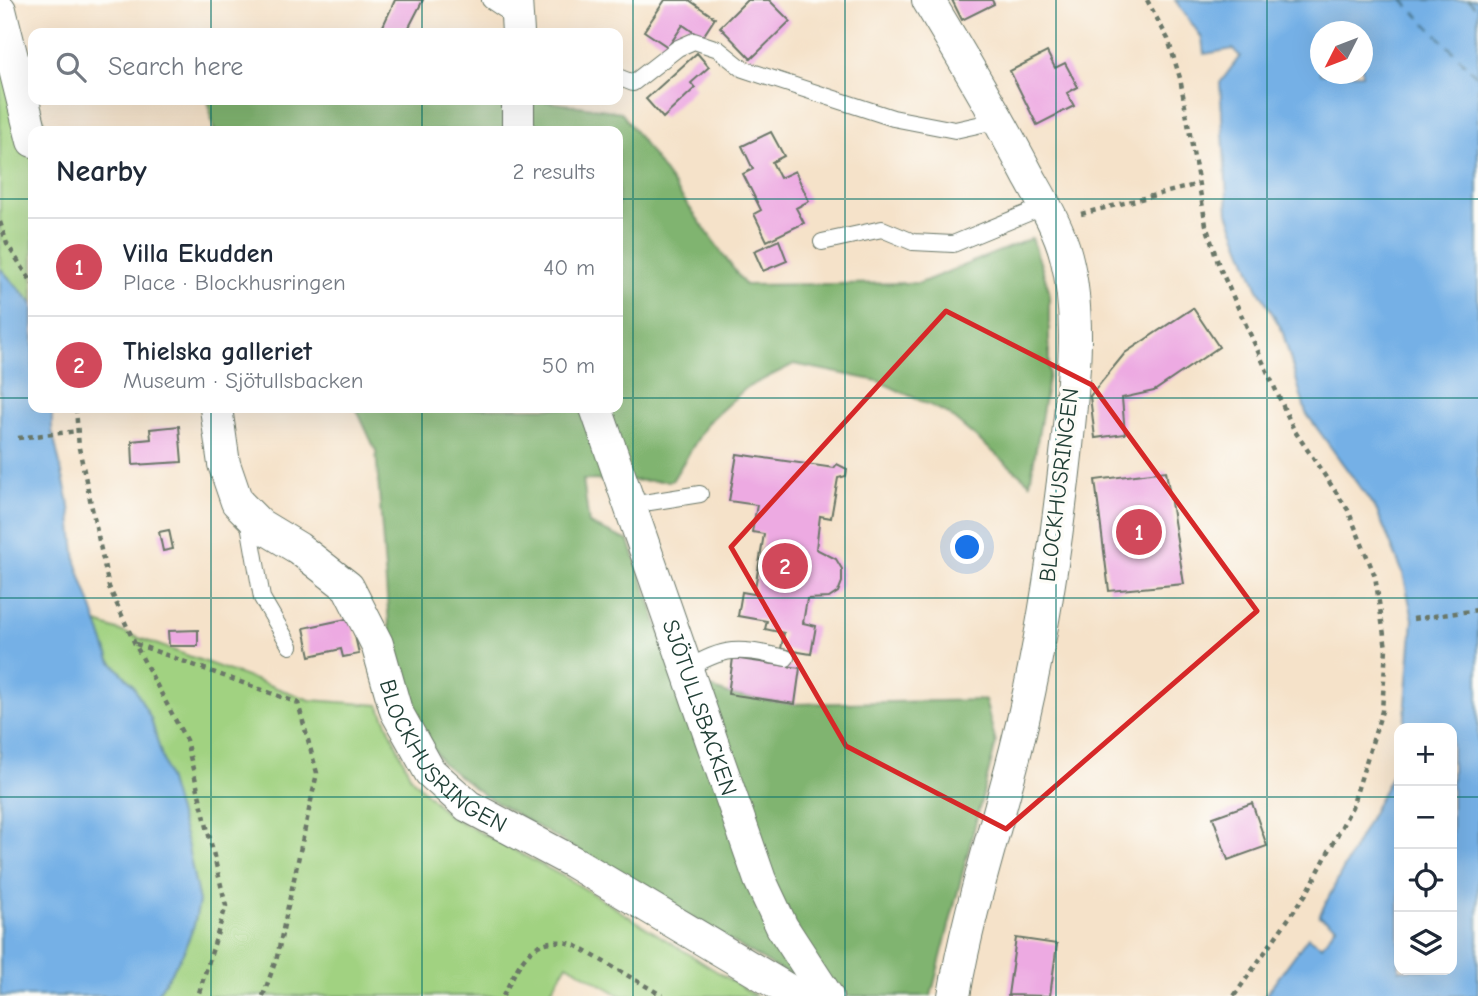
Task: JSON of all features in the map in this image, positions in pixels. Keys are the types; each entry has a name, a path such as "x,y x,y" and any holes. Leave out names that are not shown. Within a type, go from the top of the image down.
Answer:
{"street":[{"name":"BLOCKHUSRINGEN","path":"928,0 1000,120 1048,214 1066,256 1075,314 1070,411 1058,532 1016,748 964,939 954,996"},
{"path":"0,10 29,126"},
{"path":"518,105 518,126"},
{"name":"BLOCKHUSRINGEN","path":"217,413 224,464 237,502 260,525 298,548 348,587 377,644 396,710 429,772 468,806 573,862 798,996"},
{"name":"SJÖTULLSBACKEN","path":"598,413 760,880 782,927 827,996"}],"lane":[{"path":"490,0 517,17"},
{"path":"623,79 633,83 694,41 718,49 743,69 893,118 955,130 1000,120"},
{"path":"822,242 882,229 913,242 953,244 1048,214"},
{"path":"631,505 700,494"},
{"path":"247,512 262,598 290,646"},
{"path":"687,669 707,657 735,648 786,658"}],"path":[{"path":"1147,0 1168,39 1180,78 1206,225 1241,318 1294,430 1348,510 1375,576 1386,648 1382,711 1352,807 1308,891 1234,996"},
{"path":"1048,214 1199,184"},
{"path":"0,222 7,244 28,276"},
{"path":"76,413 109,587 135,644 186,740 226,906 198,996"},
{"path":"18,438 78,432"},
{"path":"1413,618 1478,610"},
{"path":"135,644 298,703 317,773 277,957 262,996"},
{"path":"503,996 528,954 542,941 558,940 573,944 663,996"}],"highlighted area":[{"path":"946,311 1092,385 1257,611 1006,829 846,746 731,547"}],"green space":[{"path":"0,0 28,78 28,105 38,105 45,126 28,126 28,299 0,268"},
{"path":"209,105 571,105 621,112 745,285 920,283 1032,238 1049,290 1049,373 1030,483 947,413 878,381 794,364 746,388 708,422 672,481 583,480 589,524 629,541 675,675 728,694 795,704 985,700 996,743 931,996 846,996 780,970 484,795 442,763 410,708 390,637 376,451 358,413 623,413 623,126 213,126"},
{"path":"95,622 310,700 379,705 411,778 449,816 572,881 756,996 621,996 567,964 548,996 156,996 183,953 194,925 199,902 187,843 169,783 133,685 110,660"}],"water":[{"path":"1175,0 1478,0 1478,996 1265,996 1308,937 1322,946 1336,926 1319,916 1394,771 1394,975 1457,975 1457,723 1404,723 1413,619 1403,573 1377,511 1306,413 1282,330 1257,287 1228,213 1220,83 1240,56 1233,49 1204,54 1202,38"},
{"path":"0,268 28,299 28,413 52,413 52,430 70,507 76,562 110,660 133,685 151,719 187,843 199,902 194,925 183,953 156,996 0,996"}],"building":[{"path":"395,0 423,0 409,28 383,26"},
{"path":"665,0 689,0 715,18 702,38 683,25 668,47 644,31"},
{"path":"747,0 769,0 790,21 751,59 720,27"},
{"path":"952,0 992,0 994,4 962,20"},
{"path":"1047,52 1055,68 1065,63 1078,87 1067,93 1074,106 1037,125 1010,71"},
{"path":"697,53 709,67 691,83 695,88 663,118 646,99"},
{"path":"771,132 784,156 772,162 780,178 795,171 809,201 796,208 804,223 767,241 754,214 761,210 743,174 753,169 742,146"},
{"path":"779,240 787,261 763,271 754,251"},
{"path":"1193,308 1219,347 1154,391 1122,398 1125,434 1095,438 1090,396 1125,353"},
{"path":"179,426 182,462 133,465 132,441 151,439 150,429"},
{"path":"737,454 834,468 837,464 847,469 846,476 838,478 831,518 820,516 816,549 836,559 842,569 842,582 838,592 829,598 807,599 803,623 816,626 811,654 781,649 784,633 765,629 767,621 738,616 742,592 754,594 764,534 752,532 757,505 729,501"},
{"path":"1166,471 1184,584 1109,591 1095,480"},
{"path":"169,530 173,549 163,551 159,532"},
{"path":"351,618 359,654 343,657 341,649 310,656 304,628"},
{"path":"198,630 198,646 169,646 168,631"},
{"path":"733,658 800,668 795,704 728,694"},
{"path":"1252,803 1267,846 1228,860 1213,817"},
{"path":"1016,938 1057,944 1050,996 1008,995"}],"ferry route":[{"path":"1403,0 1478,77"},
{"path":"1468,0 1478,10"}],"place":[{"name":"Villa Ekudden","path":"1139,532"},
{"name":"Thielska galleriet","path":"785,566"}]}
